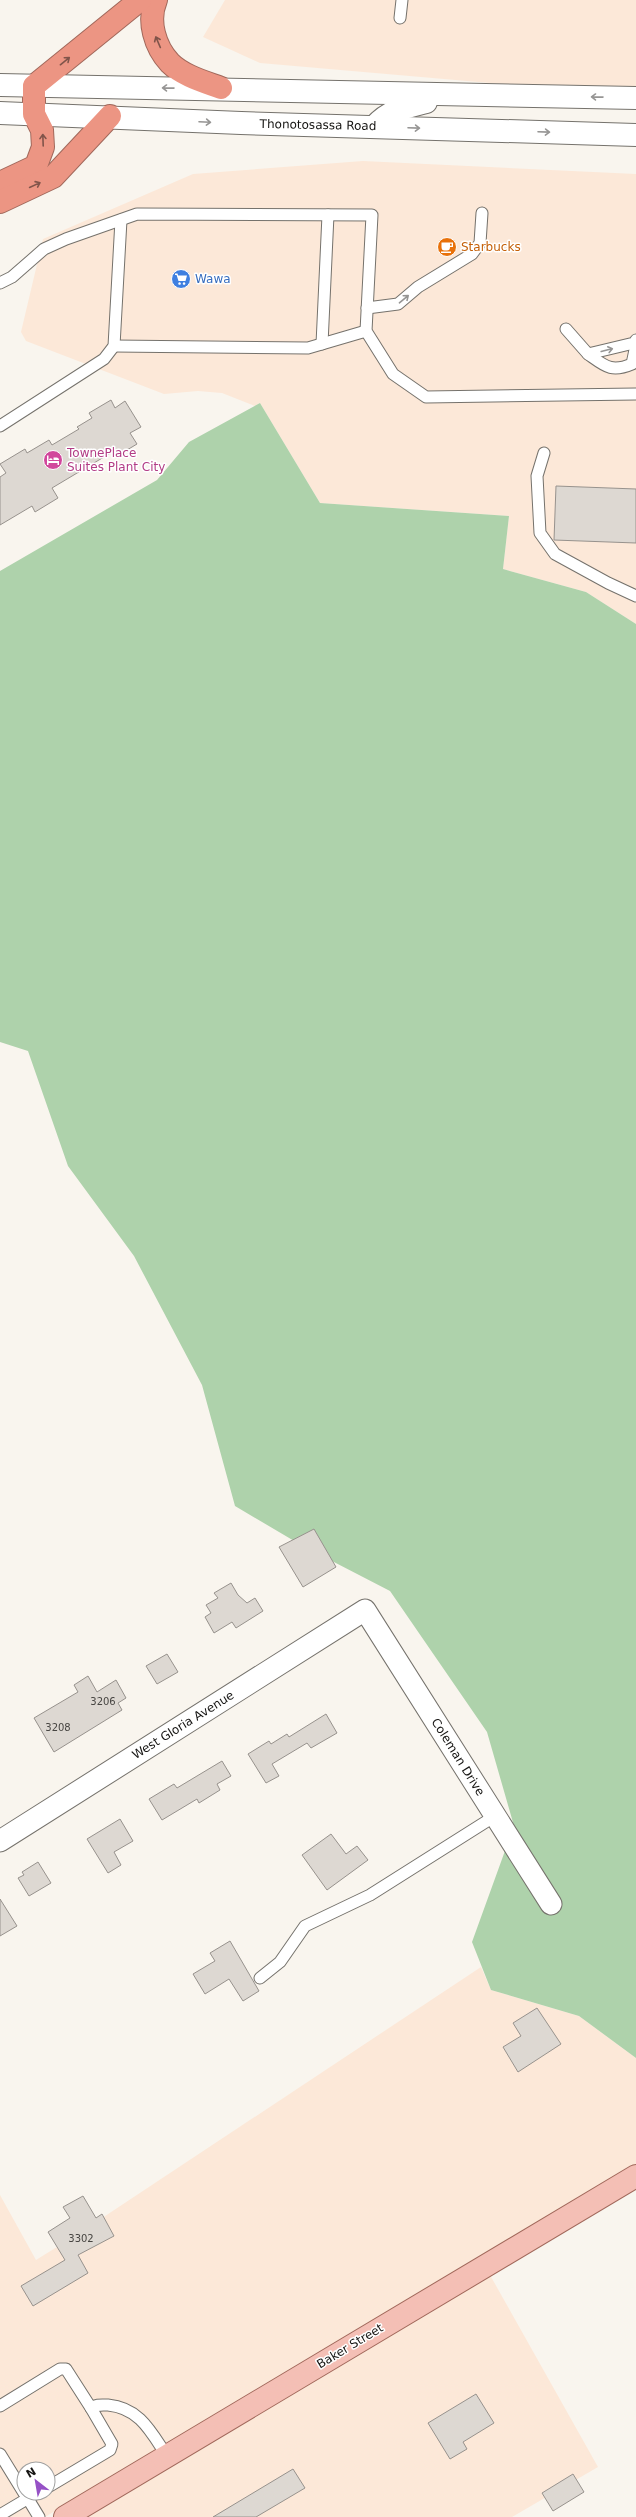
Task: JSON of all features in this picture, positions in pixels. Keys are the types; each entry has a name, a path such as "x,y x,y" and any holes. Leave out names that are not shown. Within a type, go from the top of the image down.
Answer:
{"highway":[{"path":"0,183 36,166 43,146 42,130 34,114 34,86 140,0"},
{"path":"156,0 152,28 158,45 171,64 191,76 221,88"},
{"path":"0,202 53,177 110,116"}],"main road":[{"path":"0,85 221,88 400,94 636,98"},
{"path":"183,120 161,115 158,105 165,102 340,102 400,94"},
{"path":"375,126 384,116 398,109 455,94"},
{"name":"Thonotosassa Road","path":"0,113 636,135"},
{"name":"Baker Street","path":"65,2517 636,2176"}],"street":[{"name":"Coleman Drive","path":"365,1610 551,1904"},
{"name":"West Gloria Avenue","path":"0,1841 365,1610"}],"lane":[{"path":"400,18 402,0"},
{"path":"367,308 398,304 418,287 472,254 480,243 482,213"},
{"path":"0,283 12,277 50,247 66,238 137,214 372,215 366,331 393,374 426,397 636,394"},
{"path":"322,344 328,215"},
{"path":"0,426 104,359 114,346 122,220"},
{"path":"566,329 588,354 607,367 618,370 632,364 636,345"},
{"path":"114,346 308,348 366,331"},
{"path":"588,354 636,340"},
{"path":"544,453 537,476 540,533 555,554 608,584 636,596"},
{"path":"260,1978 280,1962 305,1926 370,1895 495,1816"},
{"path":"0,2406 60,2369 66,2369 112,2444 110,2450 56,2482"},
{"path":"90,2408 97,2404 122,2406 136,2414 167,2456"},
{"path":"0,2454 16,2477"},
{"path":"0,2515 19,2501"},
{"path":"31,2501 39,2517"}],"shaded area":[{"path":"225,0 636,0 636,88 512,85 260,63 203,37"},
{"path":"363,161 636,174 636,624 586,592 503,569 509,516 320,503 260,403 255,406 222,393 198,391 164,394 26,341 21,332 43,239 193,174"},
{"path":"481,1967 491,1990 579,2016 636,2058 636,2164 45,2517 0,2517 0,2195 36,2260 81,2232"},
{"path":"490,2275 598,2467 512,2517 85,2517"}],"green space":[{"path":"260,403 320,503 509,516 503,569 586,592 636,624 636,2058 579,2016 491,1990 472,1942 514,1826 487,1732 390,1591 301,1545 235,1506 202,1385 134,1256 68,1166 28,1051 0,1042 0,571 157,480 189,442"}],"building":[{"name":"TownePlace Suites Plant City","path":"111,400 115,408 125,401 141,427 130,433 137,444 117,456 114,451 52,488 58,498 35,512 32,506 0,525 0,477 6,473 0,464 25,449 27,453 49,440 52,445 79,429 77,427 92,418 89,413"},
{"path":"556,486 636,489 636,543 554,540"},
{"path":"314,1529 336,1567 303,1587 279,1547"},
{"path":"231,1583 238,1595 247,1603 255,1598 263,1611 236,1628 232,1622 214,1633 205,1617 211,1613 206,1605 218,1598 214,1593"},
{"path":"167,1654 178,1672 157,1684 146,1666"},
{"path":"88,1676 97,1692 116,1680 126,1698 118,1703 122,1710 54,1752 34,1718 78,1692 74,1685"},
{"path":"326,1714 337,1733 311,1748 307,1743 272,1764 279,1776 266,1783 248,1754 269,1741 271,1744 287,1734 289,1737"},
{"path":"222,1761 231,1776 217,1784 220,1790 199,1803 197,1799 162,1820 149,1799 174,1784 177,1788"},
{"path":"120,1819 133,1841 114,1852 121,1865 108,1873 87,1839"},
{"path":"331,1834 346,1854 357,1846 368,1860 327,1890 302,1855"},
{"path":"38,1862 51,1883 29,1896 18,1878 24,1875 22,1872"},
{"path":"0,1899 17,1926 0,1936"},
{"path":"230,1941 259,1991 243,2001 229,1979 205,1994 193,1974 215,1961 210,1953"},
{"path":"537,2008 561,2044 518,2072 503,2047 521,2036 513,2023"},
{"path":"83,2196 96,2218 102,2214 114,2236 78,2255 88,2273 33,2306 21,2286 65,2260 48,2232 70,2218 63,2207"},
{"path":"476,2394 494,2423 463,2442 467,2449 450,2459 428,2423"},
{"path":"293,2469 305,2488 256,2517 213,2517"},
{"path":"573,2474 584,2492 553,2511 542,2493"}],"place":[{"name":"Starbucks","path":"447,247"},
{"name":"Wawa","path":"181,279"},
{"name":"TownePlace Suites Plant City","path":"53,460"}]}
